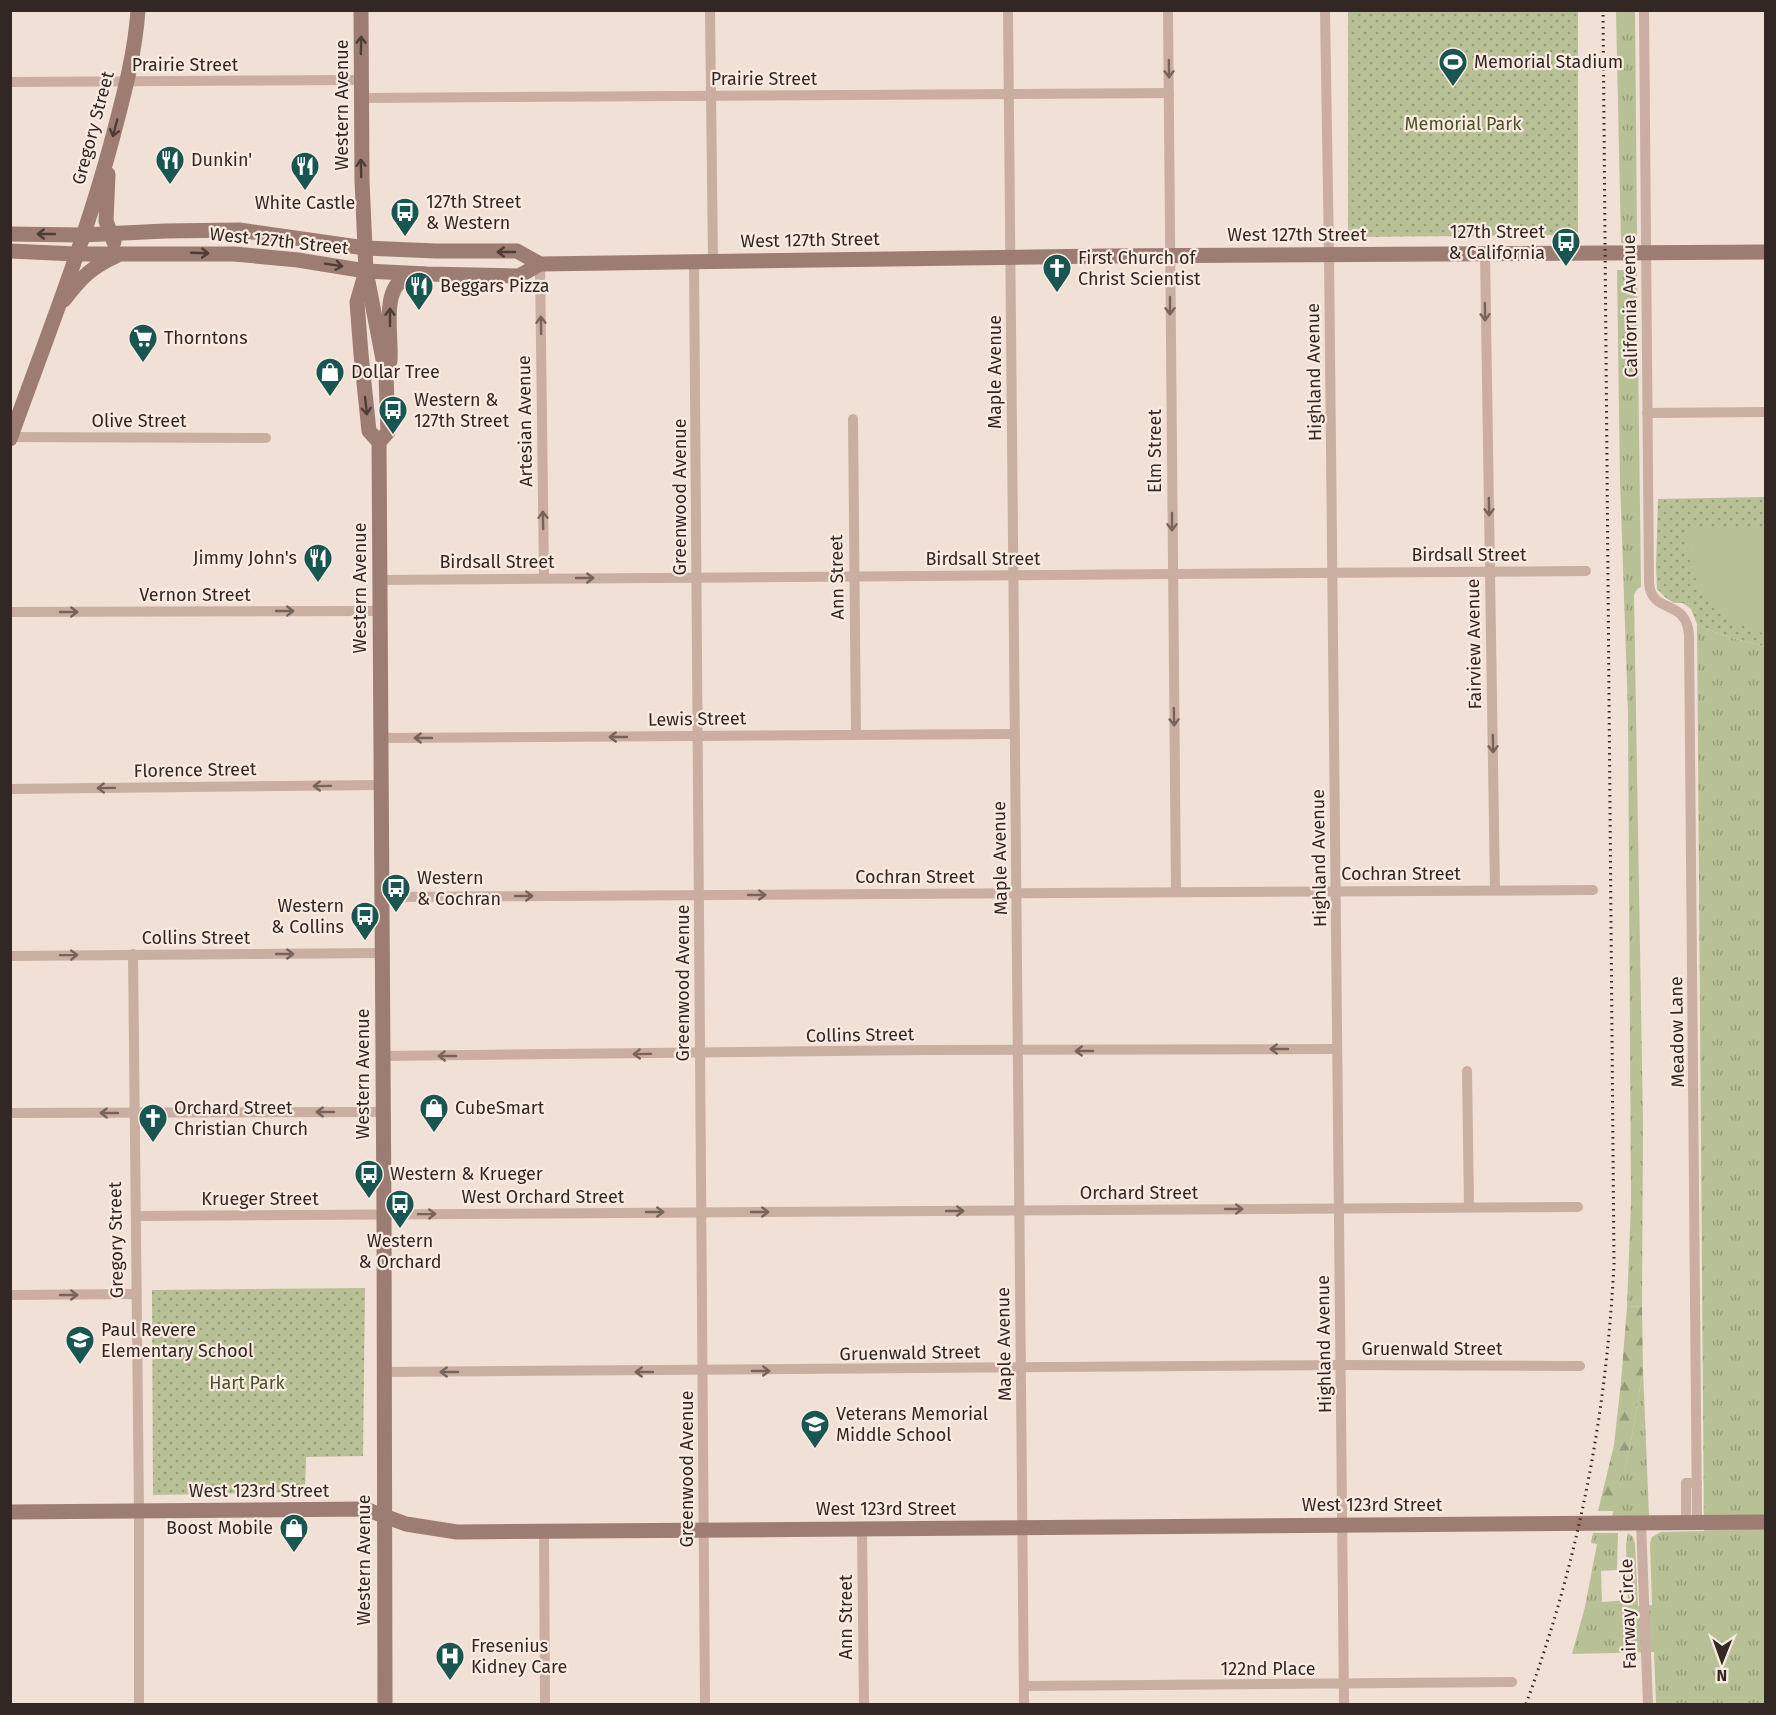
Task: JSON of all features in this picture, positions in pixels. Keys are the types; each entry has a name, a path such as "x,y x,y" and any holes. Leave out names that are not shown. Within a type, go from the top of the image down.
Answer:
{"main road":[{"name":"Gregory Street","path":"11,438 76,254 108,153 127,82 138,10"},
{"name":"Western Avenue","path":"361,10 360,98 366,271 386,375 388,432 379,442 385,1704"},
{"path":"55,312 79,281 95,266 121,254 106,221 108,153"},
{"name":"West 127th Street","path":"10,234 82,235 239,230 366,248 517,251 540,264"},
{"name":"West 127th Street","path":"10,251 76,254 234,254 298,260 366,271 519,276 540,264 1011,257 1766,252"},
{"name":"Western Avenue","path":"366,271 357,302 369,431 379,442"},
{"path":"386,375 391,360 392,291 403,280 427,274"},
{"name":"West 123rd Street","path":"10,1512 365,1509 406,1524 458,1532 1766,1522"}],"street":[{"path":"710,10 713,261"},
{"name":"Maple Avenue","path":"1008,10 1024,1704"},
{"name":"Elm Street","path":"1168,10 1176,892"},
{"name":"Highland Avenue","path":"1325,10 1344,1704"},
{"name":"California Avenue","path":"1644,10 1649,583 1650,592 1655,599"},
{"name":"Prairie Street","path":"10,82 360,80"},
{"name":"Prairie Street","path":"360,98 1169,93"},
{"name":"Fairview Avenue","path":"1485,254 1495,890"},
{"name":"Greenwood Avenue","path":"694,262 705,1704"},
{"name":"Artesian Avenue","path":"540,264 544,578"},
{"path":"1647,413 1766,412"},
{"name":"Ann Street","path":"853,419 856,735"},
{"name":"Olive Street","path":"11,438 266,438"},
{"name":"Birdsall Street","path":"379,580 1586,571"},
{"name":"Meadow Lane","path":"1655,599 1684,616 1689,635 1692,1523"},
{"name":"Vernon Street","path":"10,612 379,610"},
{"name":"Lewis Street","path":"380,738 1014,734"},
{"name":"Florence Street","path":"10,789 381,785"},
{"name":"Cochran Street","path":"382,897 1593,890"},
{"name":"Collins Street","path":"10,956 382,953"},
{"name":"Gregory Street","path":"133,954 139,1704"},
{"name":"Collins Street","path":"383,1056 927,1050 1337,1049"},
{"path":"1467,1071 1469,1207"},
{"path":"10,1113 383,1112"},
{"name":"Orchard Street","path":"701,1212 1578,1206"},
{"name":"West Orchard Street","path":"384,1215 701,1212"},
{"name":"Krueger Street","path":"136,1216 384,1215"},
{"path":"10,1295 136,1294"},
{"name":"Gruenwald Street","path":"384,1372 1340,1365 1580,1366"},
{"name":"Fairway Circle","path":"1641,1523 1648,1704"},
{"name":"Ann Street","path":"862,1529 864,1704"},
{"path":"544,1531 545,1704"},
{"name":"122nd Place","path":"1024,1686 1512,1682"}],"green space":[{"name":"Memorial Park","path":"1348,11 1578,11 1578,235 1348,237"},
{"path":"1616,11 1635,11 1637,236 1631,244 1621,243"},
{"path":"1617,270 1637,270 1641,587 1634,595 1643,1124 1642,1306 1627,1307 1631,1202 1628,712 1620,480"},
{"path":"1765,497 1765,646 1722,635 1697,624 1691,609 1683,603 1674,603 1657,589 1656,567 1658,499"},
{"path":"1688,530 1765,530 1765,634 1731,620 1706,597 1691,567"},
{"path":"1697,624 1722,635 1765,646 1765,1704 1656,1704 1654,1652 1572,1654 1585,1607 1597,1544 1591,1543 1593,1533 1618,1533 1617,1570 1601,1571 1602,1602 1628,1600 1626,1545 1628,1533 1633,1537 1638,1606 1652,1605 1650,1543 1652,1537 1661,1532 1704,1531"},
{"name":"Hart Park","path":"365,1288 363,1456 306,1457 305,1492 153,1495 152,1290"},
{"path":"1642,1306 1643,1371 1630,1446 1614,1511 1598,1511 1614,1445 1627,1307"},
{"path":"1643,1371 1649,1516 1612,1517 1630,1446"}],"railway":[{"path":"1526,1704 1561,1596 1587,1487 1604,1377 1614,1264 1603,10"}],"place":[{"name":"Memorial Stadium","path":"1453,88"},
{"name":"Dunkin'","path":"170,186"},
{"name":"White Castle","path":"305,192"},
{"name":"127th Street & Western","path":"405,238"},
{"name":"127th Street & California","path":"1566,268"},
{"name":"First Church of Christ Scientist","path":"1057,294"},
{"name":"Beggars Pizza","path":"419,312"},
{"name":"Thorntons","path":"143,364"},
{"name":"Dollar Tree","path":"330,398"},
{"name":"Western & 127th Street","path":"393,436"},
{"name":"Jimmy John's","path":"318,584"},
{"name":"Western & Cochran","path":"396,914"},
{"name":"Western & Collins","path":"365,942"},
{"name":"CubeSmart","path":"434,1134"},
{"name":"Orchard Street Christian Church","path":"153,1144"},
{"name":"Western & Krueger","path":"369,1200"},
{"name":"Western & Orchard","path":"400,1230"},
{"name":"Paul Revere Elementary School","path":"80,1366"},
{"name":"Veterans Memorial Middle School","path":"815,1450"},
{"name":"Boost Mobile","path":"294,1554"},
{"name":"Fresenius Kidney Care","path":"450,1682"}]}
